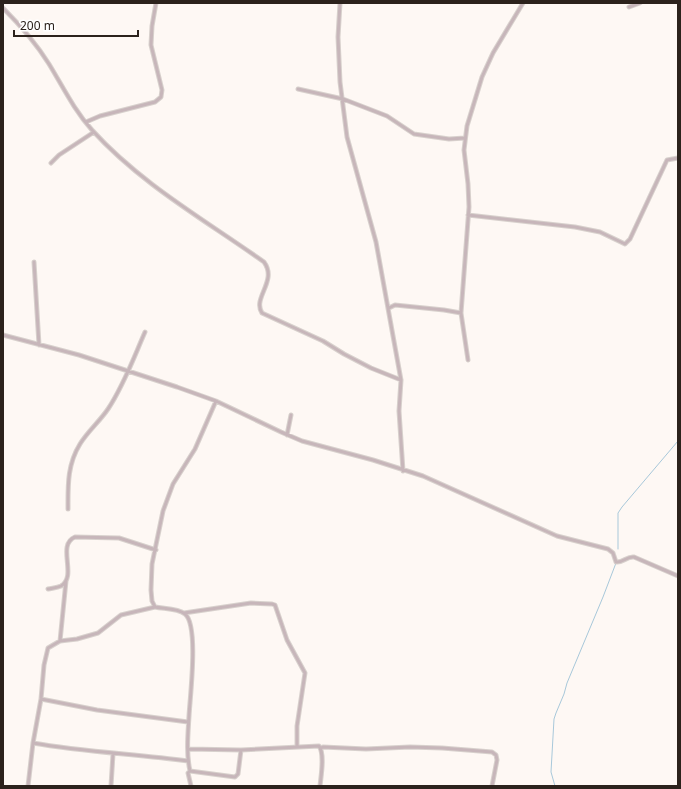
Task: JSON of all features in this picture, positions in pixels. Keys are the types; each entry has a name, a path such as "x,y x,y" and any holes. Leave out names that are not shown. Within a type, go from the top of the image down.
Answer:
{"street":[{"path":"86,122 100,116 155,102 161,97 162,90 151,45 152,26 156,3"},
{"path":"340,3 338,51 340,82 347,137 376,242 389,309 400,380 399,411 403,470"},
{"path":"468,360 461,313 468,215 468,184 464,150 465,138 467,126 482,77 493,53 523,3"},
{"path":"629,7 640,3"},
{"path":"3,8 27,32 49,64 72,104 94,132 111,149 184,209 237,242 264,262 269,275 260,310 265,315 323,340 344,354 371,368 400,380"},
{"path":"298,89 343,99 387,116 414,134 449,139 465,138"},
{"path":"51,163 59,155 94,132"},
{"path":"468,215 575,227 600,232 625,244 630,239 667,160 678,158"},
{"path":"34,262 39,344"},
{"path":"389,309 389,307 395,305 461,313"},
{"path":"68,509 69,473 76,452 80,443 109,408 129,371 145,332"},
{"path":"3,336 79,355 177,387 216,401 302,441 373,460 423,476 557,536 610,549 616,562 634,557 678,576"},
{"path":"155,607 152,601 152,564 163,511 173,484 190,459 216,401"},
{"path":"287,435 291,415"},
{"path":"60,641 68,573 68,545 70,539 75,537 119,538 156,550"},
{"path":"48,589 61,586 66,580"},
{"path":"28,786 33,743 41,699 47,650 49,646 60,641 92,635 102,630 121,615 155,607 184,613 251,603 274,605 287,640 305,673 296,726 297,747"},
{"path":"184,613 189,620 192,636 192,682 188,722 188,761 190,771 188,773 190,786"},
{"path":"41,699 97,710 188,722"},
{"path":"33,743 60,748 188,761"},
{"path":"189,749 241,750 317,745 321,748 366,749 410,747 492,752 496,755 497,760 492,786"},
{"path":"320,786 321,748"},
{"path":"190,771 235,777 238,774 241,750"},
{"path":"111,786 113,754"}],"waterway":[{"path":"618,549 618,513 678,441"},
{"path":"555,786 551,772 554,719 567,683 616,563"}]}
